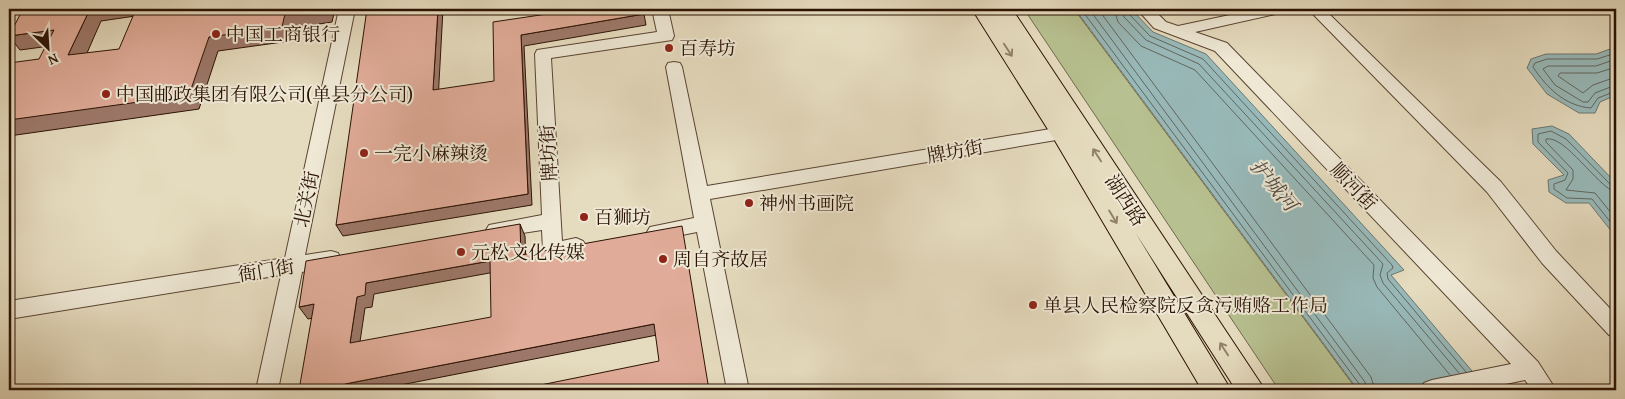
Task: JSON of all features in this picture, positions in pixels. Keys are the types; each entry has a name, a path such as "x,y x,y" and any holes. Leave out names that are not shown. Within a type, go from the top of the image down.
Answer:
{"main road":[{"name":"湖西路","path":"982,9 1062,133 1217,390"},
{"name":"湖西路","path":"1002,9 1251,390"}],"street":[{"name":"北关街","path":"267,390 347,9"},
{"name":"牌坊街","path":"591,243 553,250 543,54 666,36 660,9"},
{"name":"顺河街","path":"1145,9 1160,26 1221,47 1530,369 1545,390"},
{"path":"1177,31 1279,9"},
{"path":"1315,9 1494,187 1549,257 1616,329"},
{"path":"674,68 738,390"},
{"name":"牌坊街","path":"700,194 1062,133"},
{"path":"475,234 552,221"},
{"path":"639,235 705,223"},
{"name":"衙门街","path":"9,310 350,256"},
{"path":"1432,390 1530,369"}],"green space":[{"path":"1024,9 1074,9 1357,390 1279,390"}],"water":[{"name":"护城河","path":"1075,9 1131,9 1153,32 1206,54 1404,270 1391,275 1488,390 1358,390"},
{"path":"1616,47 1616,95 1600,102 1595,113 1579,113 1547,94 1527,68 1531,59 1546,54 1596,54"},
{"path":"1552,126 1569,134 1616,183 1616,237 1589,203 1566,203 1549,192 1548,180 1564,175 1533,144 1532,129"}],"building":[{"path":"23,9 90,9 68,55 119,49 136,9 323,9 285,14 282,27 209,37 189,95 9,120 9,63 39,59 54,30 9,36"},
{"path":"367,9 438,9 433,90 494,81 493,22 574,9 643,9 644,14 521,35 528,194 336,225"},
{"path":"520,224 521,255 682,226 709,390 516,390 659,361 654,324 345,384 344,390 299,390 314,304 299,307 306,261","holes":["490,261 491,317 350,343 357,297 365,295 366,283"]}],"place":[{"name":"中国工商银行","path":"216,34"},
{"name":"百寿坊","path":"669,48"},
{"name":"中国邮政集团有限公司(单县分公司)","path":"106,94"},
{"name":"一完小麻辣烫","path":"364,153"},
{"name":"神州书画院","path":"749,203"},
{"name":"百狮坊","path":"584,217"},
{"name":"元松文化传媒","path":"461,252"},
{"name":"周自齐故居","path":"663,259"},
{"name":"单县人民检察院反贪污贿赂工作局","path":"1033,305"}]}
